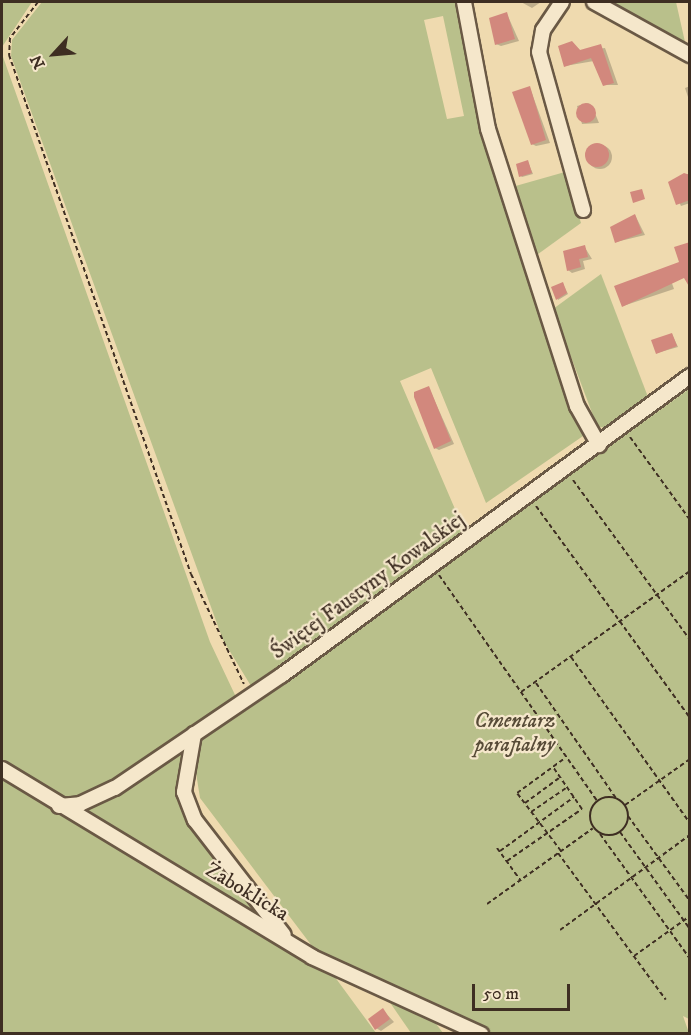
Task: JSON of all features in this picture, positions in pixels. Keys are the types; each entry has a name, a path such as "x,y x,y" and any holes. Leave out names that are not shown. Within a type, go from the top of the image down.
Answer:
{"street":[{"path":"464,2 488,129 577,406 599,445"},
{"path":"562,2 543,30 540,52 583,210"},
{"path":"594,2 690,55"},
{"name":"Świętej Faustyny Kowalskiej","path":"59,806 80,804 115,788 529,496 690,376"},
{"path":"194,734 184,792 195,820 289,942"},
{"name":"Żaboklicka","path":"2,769 59,806 289,942 481,1034"}],"path":[{"path":"38,2 10,38 9,55 191,574 251,694"},
{"path":"622,428 690,520"},
{"path":"573,480 690,640"},
{"path":"529,496 690,718"},
{"path":"432,565 597,801"},
{"path":"521,692 690,571"},
{"path":"571,657 690,823"},
{"path":"535,681 616,798 625,805 628,816 690,901"},
{"path":"567,757 517,793 666,1000"},
{"path":"625,805 690,759"},
{"path":"507,861 582,809 553,767"},
{"path":"525,803 560,777"},
{"path":"531,812 567,787"},
{"path":"520,880 498,850 574,797"},
{"path":"616,798 597,801 590,811 593,828 600,834 690,959"},
{"path":"620,832 628,816"},
{"path":"488,904 593,828"},
{"path":"600,834 620,832"},
{"path":"620,832 690,928"},
{"path":"560,930 690,835"},
{"path":"633,956 690,916"}],"green space":[{"path":"2,2 32,2 2,47"},
{"path":"42,2 460,2 566,396 586,434 486,503 431,368 400,381 464,530 251,686 223,640 11,56 12,40","holes":["443,16 464,116 447,119 424,20"]},
{"path":"608,2 676,2 685,42"},
{"path":"2,54 210,642 236,697 115,786 74,801 57,798 2,765"},
{"path":"565,172 581,223 534,257 512,187"},
{"path":"601,274 648,397 605,428 597,426 553,309"},
{"name":"Cmentarz parafialny","path":"689,389 689,1019 683,1016 689,1033 492,1033 318,954 200,798 194,760 204,732 242,705 246,711"},
{"path":"189,739 179,770 189,823 268,926 68,808"},
{"path":"2,774 172,881 329,969 376,1033 2,1033"},
{"path":"382,991 428,1013 443,1033 411,1033"}],"building":[{"path":"507,12 515,39 495,45 489,18"},
{"path":"572,41 580,50 601,44 614,83 603,86 591,58 564,67 558,46"},
{"path":"530,86 546,140 531,145 512,92"},
{"path":"582,103 590,103 596,109 596,117 590,123 582,123 576,117 576,109"},
{"path":"597,143 602,144 608,150 608,160 602,166 597,167 592,166 586,160 585,155 586,150 592,144"},
{"path":"528,160 532,173 519,177 516,164"},
{"path":"684,173 690,175 690,200 676,205 668,182"},
{"path":"642,189 645,199 633,203 630,192"},
{"path":"635,214 642,233 615,243 610,227"},
{"path":"690,242 690,288 684,278 622,307 614,286 679,262 674,247"},
{"path":"585,245 588,257 579,259 581,267 567,271 563,251"},
{"path":"563,282 567,293 556,300 551,287"},
{"path":"672,333 677,346 656,354 651,340"},
{"path":"429,386 451,441 434,449 414,397 414,392"},
{"path":"383,1008 390,1019 375,1030 368,1019"}]}
